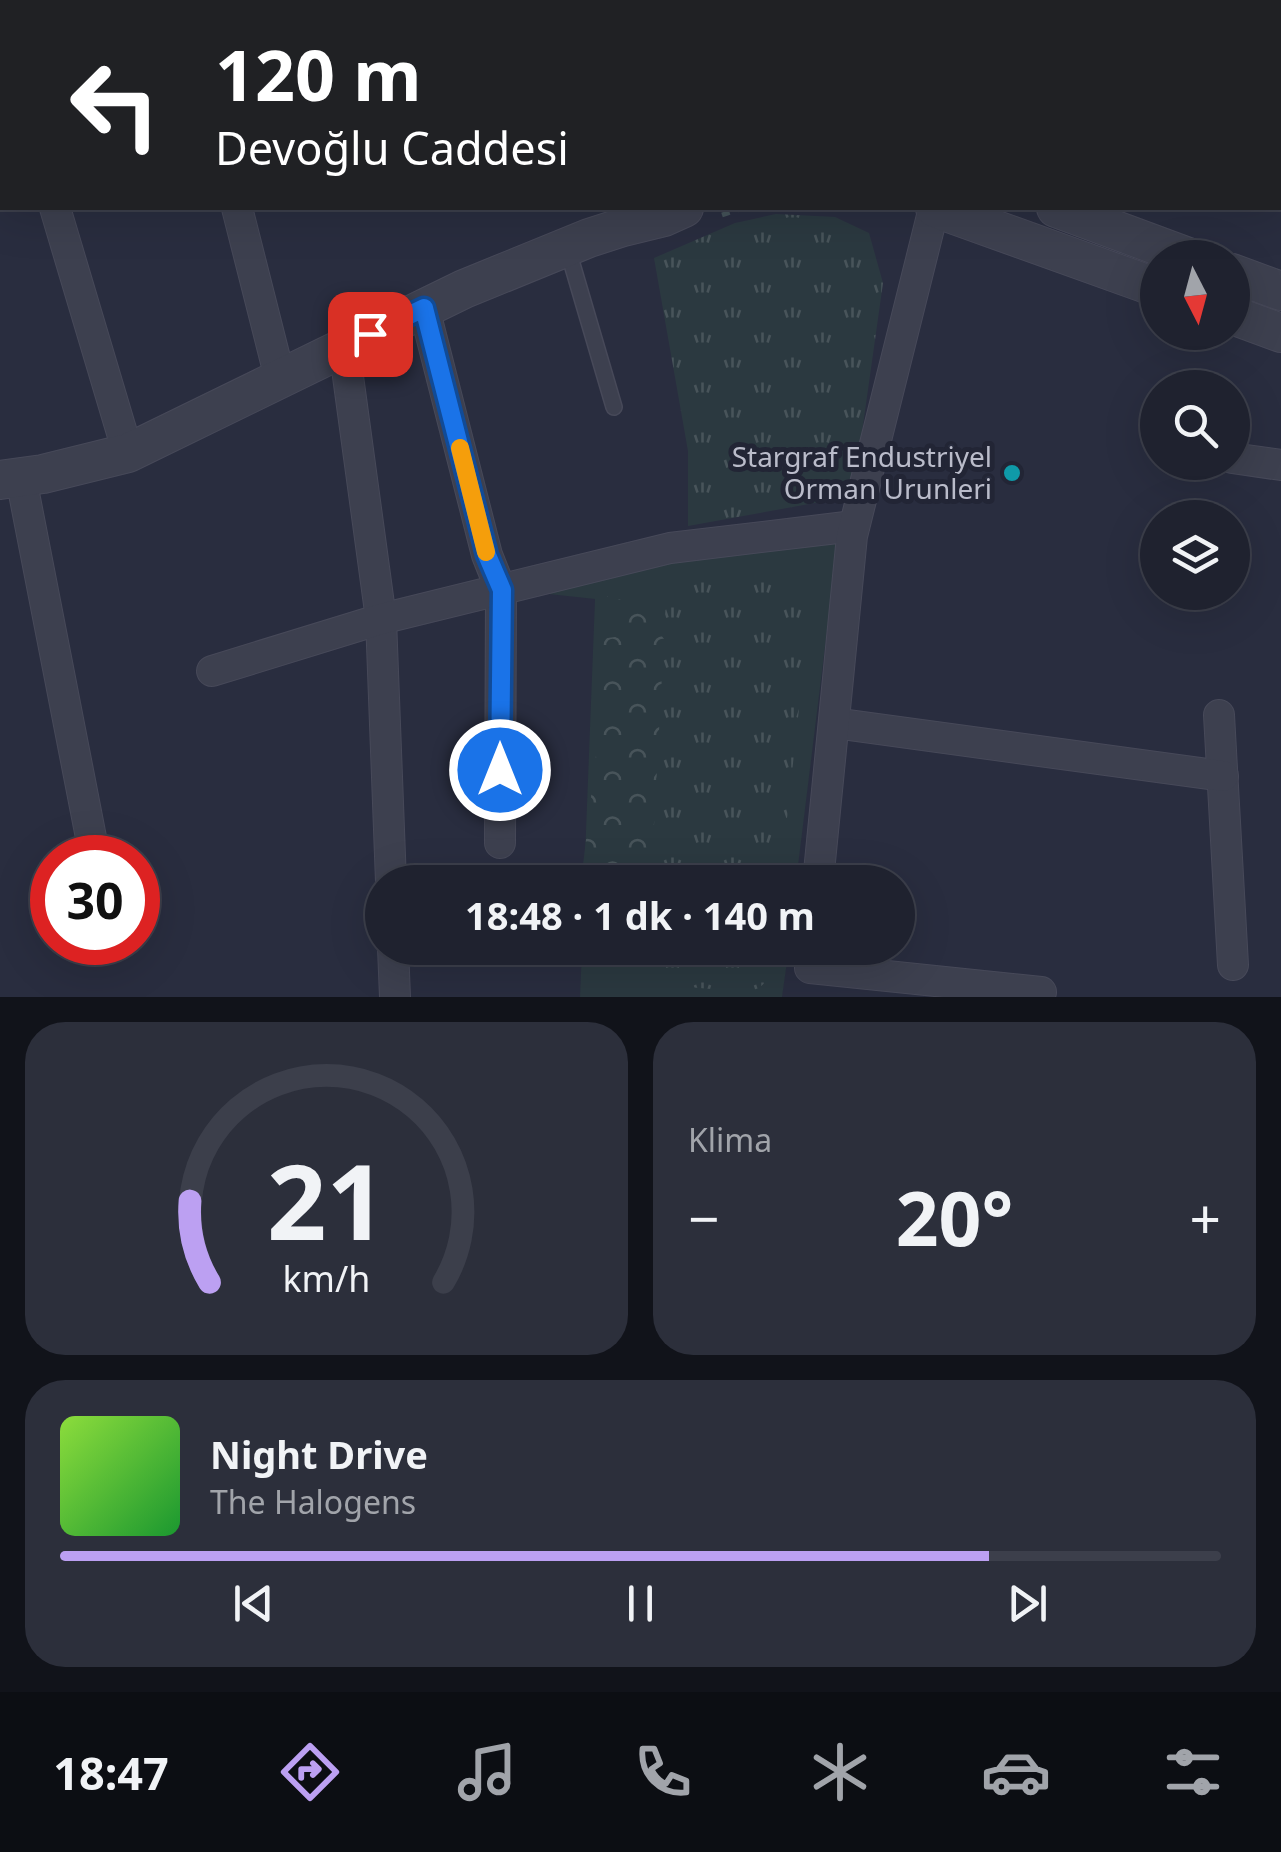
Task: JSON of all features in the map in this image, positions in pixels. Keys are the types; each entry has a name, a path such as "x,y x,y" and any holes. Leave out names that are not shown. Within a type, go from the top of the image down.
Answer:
{"street":[{"path":"56,210 128,453"},
{"path":"238,210 280,378"},
{"path":"90,835 10,479 128,453 464,288 635,217 664,217 680,210"},
{"path":"820,865 854,526 933,210"},
{"path":"940,210 1140,282"},
{"path":"1061,210 1142,240"},
{"path":"1250,280 1281,291"},
{"path":"424,308 487,555 502,590 500,843"},
{"path":"1250,322 1281,333"},
{"path":"344,346 380,619 390,865"},
{"path":"1250,461 1281,466"},
{"path":"212,671 380,619 670,548 854,526"},
{"path":"1220,715 1232,965"},
{"path":"834,723 1223,776"},
{"path":"394,965 395,997"},
{"path":"810,971 1040,992"}],"lane":[{"path":"567,247 614,407"}],"path":[{"path":"722,215 737,210"}],"green space":[{"path":"776,214 835,217 869,233 883,283 853,496 688,526 688,451 654,258 735,223"},
{"path":"822,533 838,542 798,865 585,865 595,599 539,593 552,582"},
{"path":"798,569 810,582 782,865 652,865 666,599 673,579 692,574"},
{"path":"607,596 628,602 655,627 679,659 732,865 583,865 592,789 605,794 604,783 592,772 596,756 602,753 600,639 615,637 632,642 618,624"},
{"path":"581,965 787,965 782,997 580,997"},
{"path":"647,965 771,965 770,978 747,992 664,985"}],"slow traffic":[{"path":"460,448 486,552"}],"place":[{"name":"Stargraf Endustriyel Orman Urunleri","path":"1012,473"}],"route":[{"path":"370,334 424,308 487,555 502,590 500,770"}]}
